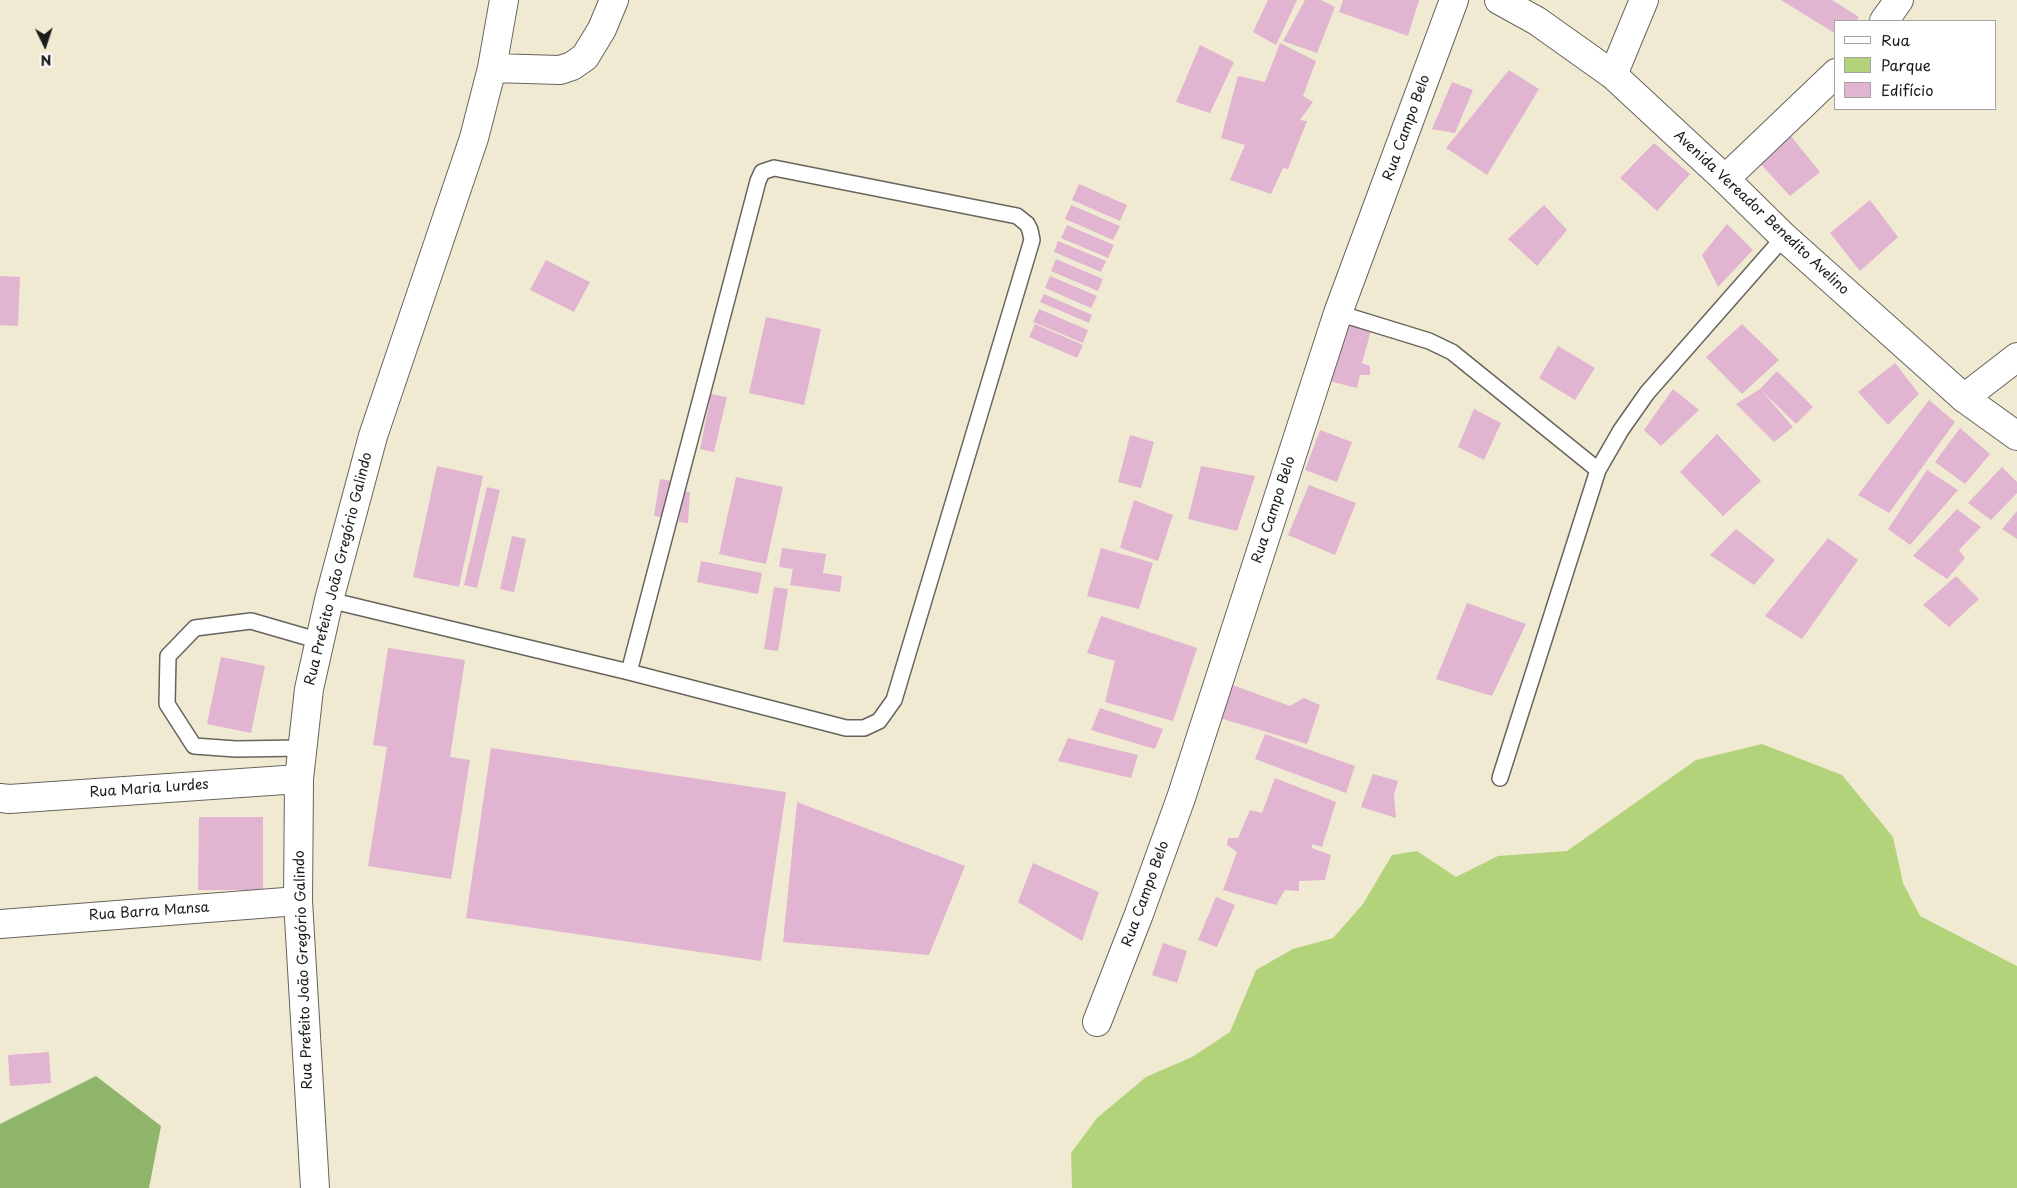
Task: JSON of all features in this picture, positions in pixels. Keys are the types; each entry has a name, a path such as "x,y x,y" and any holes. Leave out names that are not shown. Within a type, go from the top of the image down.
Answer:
{"main road":[{"name":"Rua Prefeito João Gregório Galindo","path":"314,1188 298,901 299,779 309,689 329,600 373,436 474,138 492,68 504,0"},
{"path":"492,68 560,70 572,66 584,56 602,29 614,0"},
{"name":"Rua Campo Belo","path":"1098,1022 1181,798 1338,314 1454,0"},
{"name":"Avenida Vereador Benedito Avelino","path":"1499,0 1537,21 1613,75 1725,179 1784,237 1964,398 2017,436"},
{"path":"1613,75 1644,0"},
{"path":"1885,20 1899,0"},
{"path":"1725,179 1834,75"},
{"path":"1964,398 2017,357"},
{"name":"Rua Maria Lurdes","path":"0,798 9,799 299,779"},
{"name":"Rua Barra Mansa","path":"0,924 298,901"}],"lane":[{"path":"329,600 629,672 846,728 864,728 879,721 894,700 1032,240 1027,224 1017,216 774,168 762,172 758,181 629,672"},
{"path":"1500,778 1598,470 1621,430 1647,393 1784,237"},
{"path":"1338,314 1428,341 1452,352 1598,470"},
{"path":"302,748 236,749 194,746 167,704 168,656 194,628 251,621 320,640"}],"green space":[{"path":"1762,744 1842,775 1893,837 1903,883 1920,916 2017,966 2017,1188 1072,1188 1071,1153 1097,1118 1146,1077 1192,1057 1230,1032 1256,970 1293,949 1333,938 1363,904 1392,855 1417,851 1456,877 1498,856 1567,851 1696,760"},
{"path":"96,1076 161,1126 149,1188 0,1188 0,1124"}],"building":[{"path":"1268,0 1297,0 1276,45 1253,32"},
{"path":"1305,0 1321,0 1335,7 1317,53 1283,41"},
{"path":"1343,0 1419,0 1408,36 1339,12"},
{"path":"1781,0 1832,0 1859,17 1857,20 1834,20 1834,33"},
{"path":"1280,43 1316,61 1303,96 1313,102 1300,120 1307,121 1288,169 1283,168 1271,194 1230,180 1245,145 1221,138 1238,76 1265,82"},
{"path":"1200,45 1234,62 1210,113 1176,102"},
{"path":"1509,70 1539,89 1487,175 1446,148"},
{"path":"1452,82 1473,90 1455,133 1432,129"},
{"path":"1790,135 1820,172 1790,196 1757,160"},
{"path":"1654,143 1690,174 1657,211 1620,178"},
{"path":"1079,184 1127,205 1120,221 1072,200"},
{"path":"1870,200 1898,237 1860,271 1830,233"},
{"path":"1071,205 1120,226 1113,240 1065,219"},
{"path":"1544,205 1567,230 1537,266 1508,239"},
{"path":"1727,224 1753,250 1718,287 1702,255"},
{"path":"1067,225 1114,245 1108,258 1061,238"},
{"path":"1058,241 1106,261 1101,272 1054,252"},
{"path":"1056,259 1103,279 1098,291 1051,271"},
{"path":"546,260 590,282 574,312 530,290"},
{"path":"0,276 20,277 18,326 0,325"},
{"path":"1050,276 1097,296 1091,308 1045,288"},
{"path":"1044,294 1092,315 1089,323 1040,302"},
{"path":"1039,309 1088,330 1083,343 1033,322"},
{"path":"766,317 821,329 804,405 749,393"},
{"path":"1345,319 1372,327 1362,363 1370,366 1370,375 1360,375 1357,388 1329,381"},
{"path":"1035,324 1083,345 1077,358 1029,337"},
{"path":"1742,324 1779,360 1742,394 1706,357"},
{"path":"1558,346 1595,368 1575,400 1539,378"},
{"path":"1895,363 1919,394 1888,425 1858,392"},
{"path":"1777,371 1813,407 1796,424 1762,391 1793,427 1774,442 1736,404 1760,389"},
{"path":"1673,389 1699,410 1661,446 1644,430"},
{"path":"711,394 727,397 714,452 700,449"},
{"path":"1929,400 1955,422 1889,513 1858,495"},
{"path":"1474,409 1501,423 1484,460 1458,447"},
{"path":"1960,428 1990,454 1965,484 1935,462"},
{"path":"1320,430 1352,442 1337,482 1305,470"},
{"path":"1717,434 1761,481 1723,516 1680,472"},
{"path":"1130,435 1154,442 1141,488 1118,482"},
{"path":"437,466 483,476 459,587 413,577"},
{"path":"1201,466 1255,476 1237,531 1188,519"},
{"path":"2002,467 2017,482 2017,493 1991,520 1968,503"},
{"path":"1927,470 1958,490 1910,545 1888,529"},
{"path":"736,477 783,487 766,564 719,554"},
{"path":"660,479 672,481 666,518 654,516"},
{"path":"1309,485 1356,503 1335,555 1288,535"},
{"path":"487,487 500,490 477,588 464,585"},
{"path":"681,491 690,492 688,523 679,522"},
{"path":"1134,500 1173,515 1158,561 1120,548"},
{"path":"1957,509 1981,527 1959,550 1965,558 1947,579 1913,556"},
{"path":"2017,511 2017,539 2002,529"},
{"path":"1736,529 1775,560 1754,585 1710,555"},
{"path":"512,536 526,539 514,592 500,589"},
{"path":"1828,538 1858,560 1802,639 1765,616"},
{"path":"782,548 826,554 823,573 842,576 840,592 790,585 793,569 779,567"},
{"path":"1101,548 1153,563 1139,609 1087,596"},
{"path":"701,561 762,573 758,594 697,582"},
{"path":"1956,576 1979,599 1949,627 1923,605"},
{"path":"774,587 788,589 778,651 764,649"},
{"path":"1467,603 1526,624 1492,696 1436,679"},
{"path":"1101,616 1197,648 1173,721 1105,702 1115,661 1087,653"},
{"path":"388,648 465,660 450,757 470,760 451,879 368,866 387,747 373,745"},
{"path":"221,657 265,666 251,733 207,724"},
{"path":"1227,683 1290,706 1304,698 1320,705 1307,744 1216,717"},
{"path":"1100,708 1163,729 1155,749 1091,730"},
{"path":"1265,734 1355,766 1346,793 1255,759"},
{"path":"1068,738 1138,755 1131,778 1058,761"},
{"path":"491,748 786,792 761,961 466,918"},
{"path":"1373,774 1398,781 1394,795 1396,818 1361,807"},
{"path":"1275,778 1336,802 1322,847 1312,844 1312,848 1331,855 1325,880 1299,881 1299,891 1285,890 1276,905 1223,890 1237,852 1227,845 1228,838 1238,838 1250,810 1262,813"},
{"path":"797,802 965,866 929,955 783,942"},
{"path":"199,817 263,817 263,890 198,890"},
{"path":"1033,863 1099,892 1082,941 1018,902"},
{"path":"1216,897 1235,905 1217,947 1198,940"},
{"path":"1163,943 1187,951 1177,983 1152,975"},
{"path":"49,1052 51,1083 10,1086 8,1055"}]}
